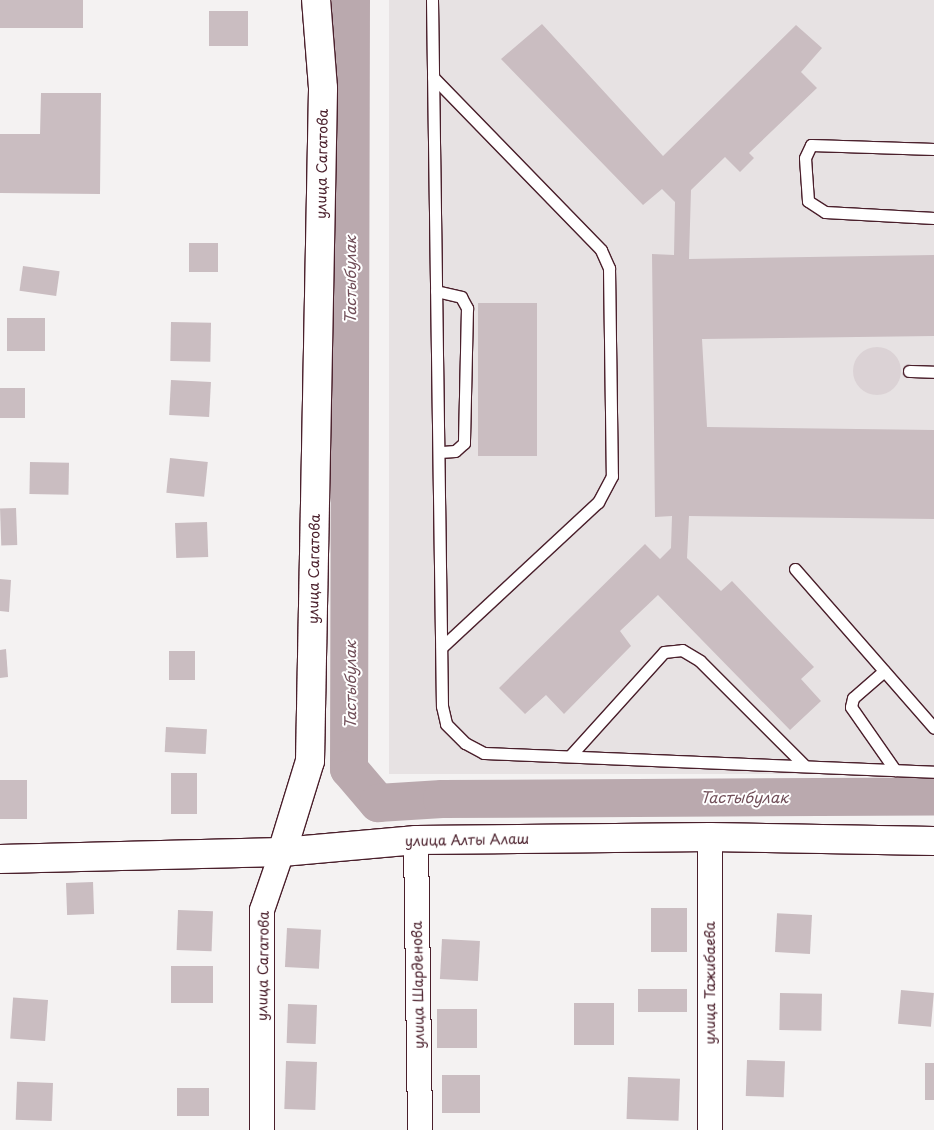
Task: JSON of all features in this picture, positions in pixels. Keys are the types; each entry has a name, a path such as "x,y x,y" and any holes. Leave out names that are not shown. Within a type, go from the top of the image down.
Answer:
{"street":[{"name":"улица Сагатова","path":"262,1130 262,910 310,761 323,88 316,0"},
{"name":"улица Алты Алаш","path":"0,859 282,852 416,840 710,836 934,841"},
{"name":"улица Тажибаева","path":"710,836 710,1130"},
{"name":"улица Шарденова","path":"416,840 420,1130"}],"lane":[{"path":"432,0 442,648 446,724 464,744 484,753 934,772"},
{"path":"433,77 601,250 608,268 612,476 598,502 442,648"},
{"path":"934,149 811,145 804,158 808,201 825,212 934,218"},
{"path":"436,290 462,297 467,308 464,443 455,451 439,452"},
{"path":"909,371 934,372"},
{"path":"795,569 934,728"},
{"path":"570,756 664,652 682,650 700,661 805,766"},
{"path":"884,671 854,698 851,707 895,770"}],"shaded area":[{"path":"389,0 934,0 934,774 389,774"},
{"path":"872,347 882,347 891,351 897,357 901,371 897,385 891,391 882,395 872,395 863,391 857,385 853,376 853,366 857,357 863,351"}],"building":[{"path":"0,0 83,0 83,28 0,28"},
{"path":"209,11 248,11 248,46 209,46"},
{"path":"542,24 663,156 796,25 822,48 801,72 817,88 749,153 754,158 740,172 725,157 691,190 689,259 934,255 934,336 702,339 707,427 934,430 934,519 689,516 687,558 721,591 732,581 814,667 801,679 821,701 790,730 658,595 620,631 631,646 564,714 546,695 525,714 499,688 645,544 660,559 671,548 672,516 655,517 652,254 674,255 675,202 662,189 643,205 501,59"},
{"path":"41,93 101,93 100,194 0,193 0,134 40,134"},
{"path":"189,243 218,243 218,272 189,272"},
{"path":"23,266 60,271 56,296 20,291"},
{"path":"478,303 537,303 537,456 478,456"},
{"path":"7,318 45,318 45,351 7,351"},
{"path":"171,322 211,323 210,362 170,361"},
{"path":"171,380 211,382 209,417 169,415"},
{"path":"0,388 25,388 25,418 0,418"},
{"path":"170,458 208,462 204,497 166,493"},
{"path":"30,462 69,463 68,495 29,494"},
{"path":"16,508 17,545 1,546 0,509"},
{"path":"207,522 208,557 176,558 175,523"},
{"path":"0,579 11,580 9,612 0,611"},
{"path":"6,649 8,677 0,678 0,650"},
{"path":"169,651 195,651 195,680 169,680"},
{"path":"166,727 207,729 206,754 165,752"},
{"path":"171,773 197,773 197,814 171,814"},
{"path":"0,780 27,780 27,819 0,819"},
{"path":"93,882 94,914 67,915 66,883"},
{"path":"651,908 687,908 687,952 651,952"},
{"path":"178,910 213,911 212,951 177,950"},
{"path":"777,913 812,915 810,954 775,952"},
{"path":"287,928 321,930 319,969 285,967"},
{"path":"442,939 480,941 478,981 440,979"},
{"path":"171,966 213,966 213,1003 171,1003"},
{"path":"638,989 687,989 687,1012 638,1012"},
{"path":"901,990 934,993 931,1027 898,1024"},
{"path":"780,993 822,994 821,1031 779,1030"},
{"path":"13,998 48,1000 45,1041 10,1038"},
{"path":"574,1003 614,1003 614,1045 574,1045"},
{"path":"288,1004 317,1005 316,1044 287,1043"},
{"path":"437,1009 477,1009 477,1048 437,1048"},
{"path":"747,1060 785,1061 784,1097 746,1096"},
{"path":"286,1061 317,1062 315,1110 284,1109"},
{"path":"925,1063 934,1063 934,1100 925,1100"},
{"path":"442,1075 480,1075 480,1113 442,1113"},
{"path":"628,1077 680,1079 679,1121 627,1119"},
{"path":"17,1082 53,1083 52,1121 16,1120"},
{"path":"177,1088 209,1088 209,1116 177,1116"}],"waterway":[{"name":"Тастыбулак","path":"351,0 349,769 378,803 442,799 934,796"}]}
